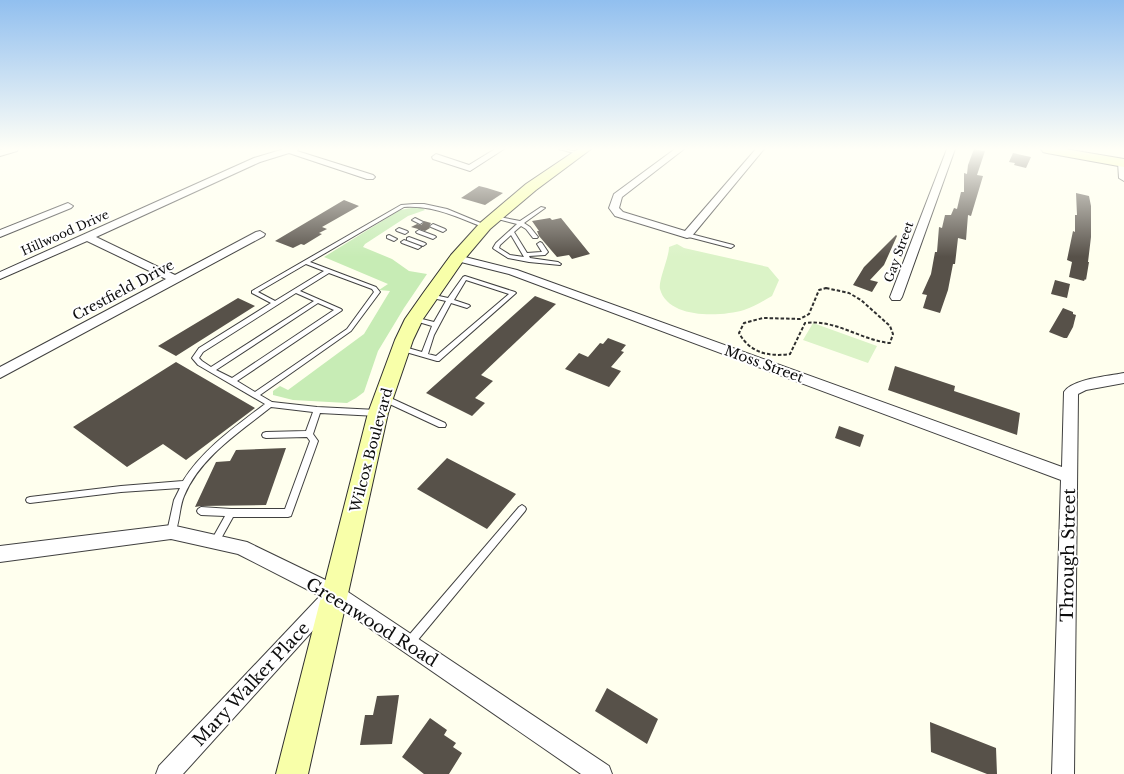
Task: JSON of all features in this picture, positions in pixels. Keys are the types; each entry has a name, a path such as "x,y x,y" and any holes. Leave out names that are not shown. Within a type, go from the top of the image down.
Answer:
{"main road":[{"name":"Wilcox Boulevard","path":"292,774 381,406 401,348 414,319 457,258 490,222 532,185"}],"street":[{"name":"Hillwood Drive","path":"0,276 202,185"},
{"path":"632,185 617,196 614,208 619,214 687,235 729,185"},
{"name":"Gay Street","path":"896,297 937,185"},
{"path":"0,234 68,206"},
{"name":"Crestfield Drive","path":"0,373 260,234"},
{"path":"88,237 176,279"},
{"name":"Moss Street","path":"457,258 513,272 1069,476"},
{"name":"Through Street","path":"1063,774 1071,392 1082,386 1124,378"},
{"name":"Greenwood Road","path":"0,554 171,532 241,547 335,594 601,774"},
{"name":"Mary Walker Place","path":"167,774 335,594"}],"lane":[{"path":"275,303 254,292 403,206 415,204 437,208 490,222 521,223 535,236"},
{"path":"543,208 521,223 498,244 496,248 508,256 558,264"},
{"path":"433,226 443,230"},
{"path":"511,232 528,258"},
{"path":"687,235 731,246"},
{"path":"420,246 411,237 431,239"},
{"path":"528,258 543,254 545,252 540,244"},
{"path":"255,395 349,330 377,292 374,288 305,262"},
{"path":"328,271 201,350 196,358 200,363 211,370 270,404 317,410 381,406 442,426"},
{"path":"401,348 437,359 513,293 465,278 450,300 436,325 427,344 424,355"},
{"path":"231,382 339,310 296,291"},
{"path":"430,296 450,300 467,306"},
{"path":"211,370 318,300"},
{"path":"414,319 436,325"},
{"path":"171,532 180,496 193,472 222,443 270,404"},
{"path":"201,511 231,513 288,513 314,441 310,434 317,410"},
{"path":"266,435 310,434"},
{"path":"30,500 121,489 186,484"},
{"path":"408,644 522,509"},
{"path":"215,541 231,513"}],"path":[{"path":"826,288 849,293 861,300 890,326 893,334 890,343 883,344 830,324 810,322 805,323 790,354 779,356 766,355 754,349 742,340 739,332 744,323 763,318 800,320 809,314 819,290 826,288"}],"green space":[{"path":"421,207 425,210 408,216 365,244 363,247 392,259 409,271 427,274 378,351 364,392 347,403 293,400 273,395 273,391 280,386 288,390 364,334 390,291 379,290 388,284 324,257 400,210"},
{"path":"677,244 684,248 768,267 779,280 772,296 748,309 722,314 696,313 684,311 673,306 665,299 660,289 660,285 669,247"},
{"path":"813,323 877,346 868,363 803,340"}],"building":[{"path":"964,185 980,185 971,216 968,215 966,240 958,238 955,264 953,264 948,290 940,313 923,308 927,295 922,294 931,274 935,252 937,252 939,227 942,228 945,215 951,215 954,208 957,209 961,192 964,192"},
{"path":"479,186 503,193 485,205 461,198"},
{"path":"1076,193 1089,196 1091,206 1089,262 1086,280 1085,279 1084,281 1069,277 1072,262 1067,260 1073,231 1075,232 1075,215 1077,215"},
{"path":"344,200 359,206 322,227 327,229 319,233 322,234 304,245 301,244 293,248 275,241"},
{"path":"550,218 552,220 561,218 590,254 572,259 569,255 557,257 539,236 537,231 539,231 532,221"},
{"path":"424,221 431,223 429,226 430,228 425,231 411,227 417,224 421,225"},
{"path":"896,235 897,236 884,265 870,280 878,282 872,292 853,285 864,267"},
{"path":"1055,280 1070,284 1067,298 1051,294"},
{"path":"535,296 556,304 481,375 493,381 475,398 485,403 472,416 426,393"},
{"path":"238,298 255,306 176,356 158,346"},
{"path":"1063,308 1073,312 1073,314 1076,315 1073,327 1067,338 1049,332"},
{"path":"608,338 626,345 621,351 624,352 611,367 621,371 609,387 565,369 579,353 588,357 600,343 603,344"},
{"path":"176,362 255,408 186,460 163,444 127,467 73,427"},
{"path":"895,366 955,386 954,391 1020,413 1017,435 888,390"},
{"path":"839,426 864,435 860,447 835,438"},
{"path":"286,448 266,505 195,507 216,462 230,461 236,450"},
{"path":"447,458 516,494 487,529 417,489"},
{"path":"607,688 658,719 647,744 595,711"},
{"path":"399,695 392,744 360,745 365,715 373,715 377,696"},
{"path":"430,718 447,730 444,735 456,743 453,747 462,753 449,774 424,774 402,757"},
{"path":"930,722 996,748 997,774 987,774 931,752"}]}
